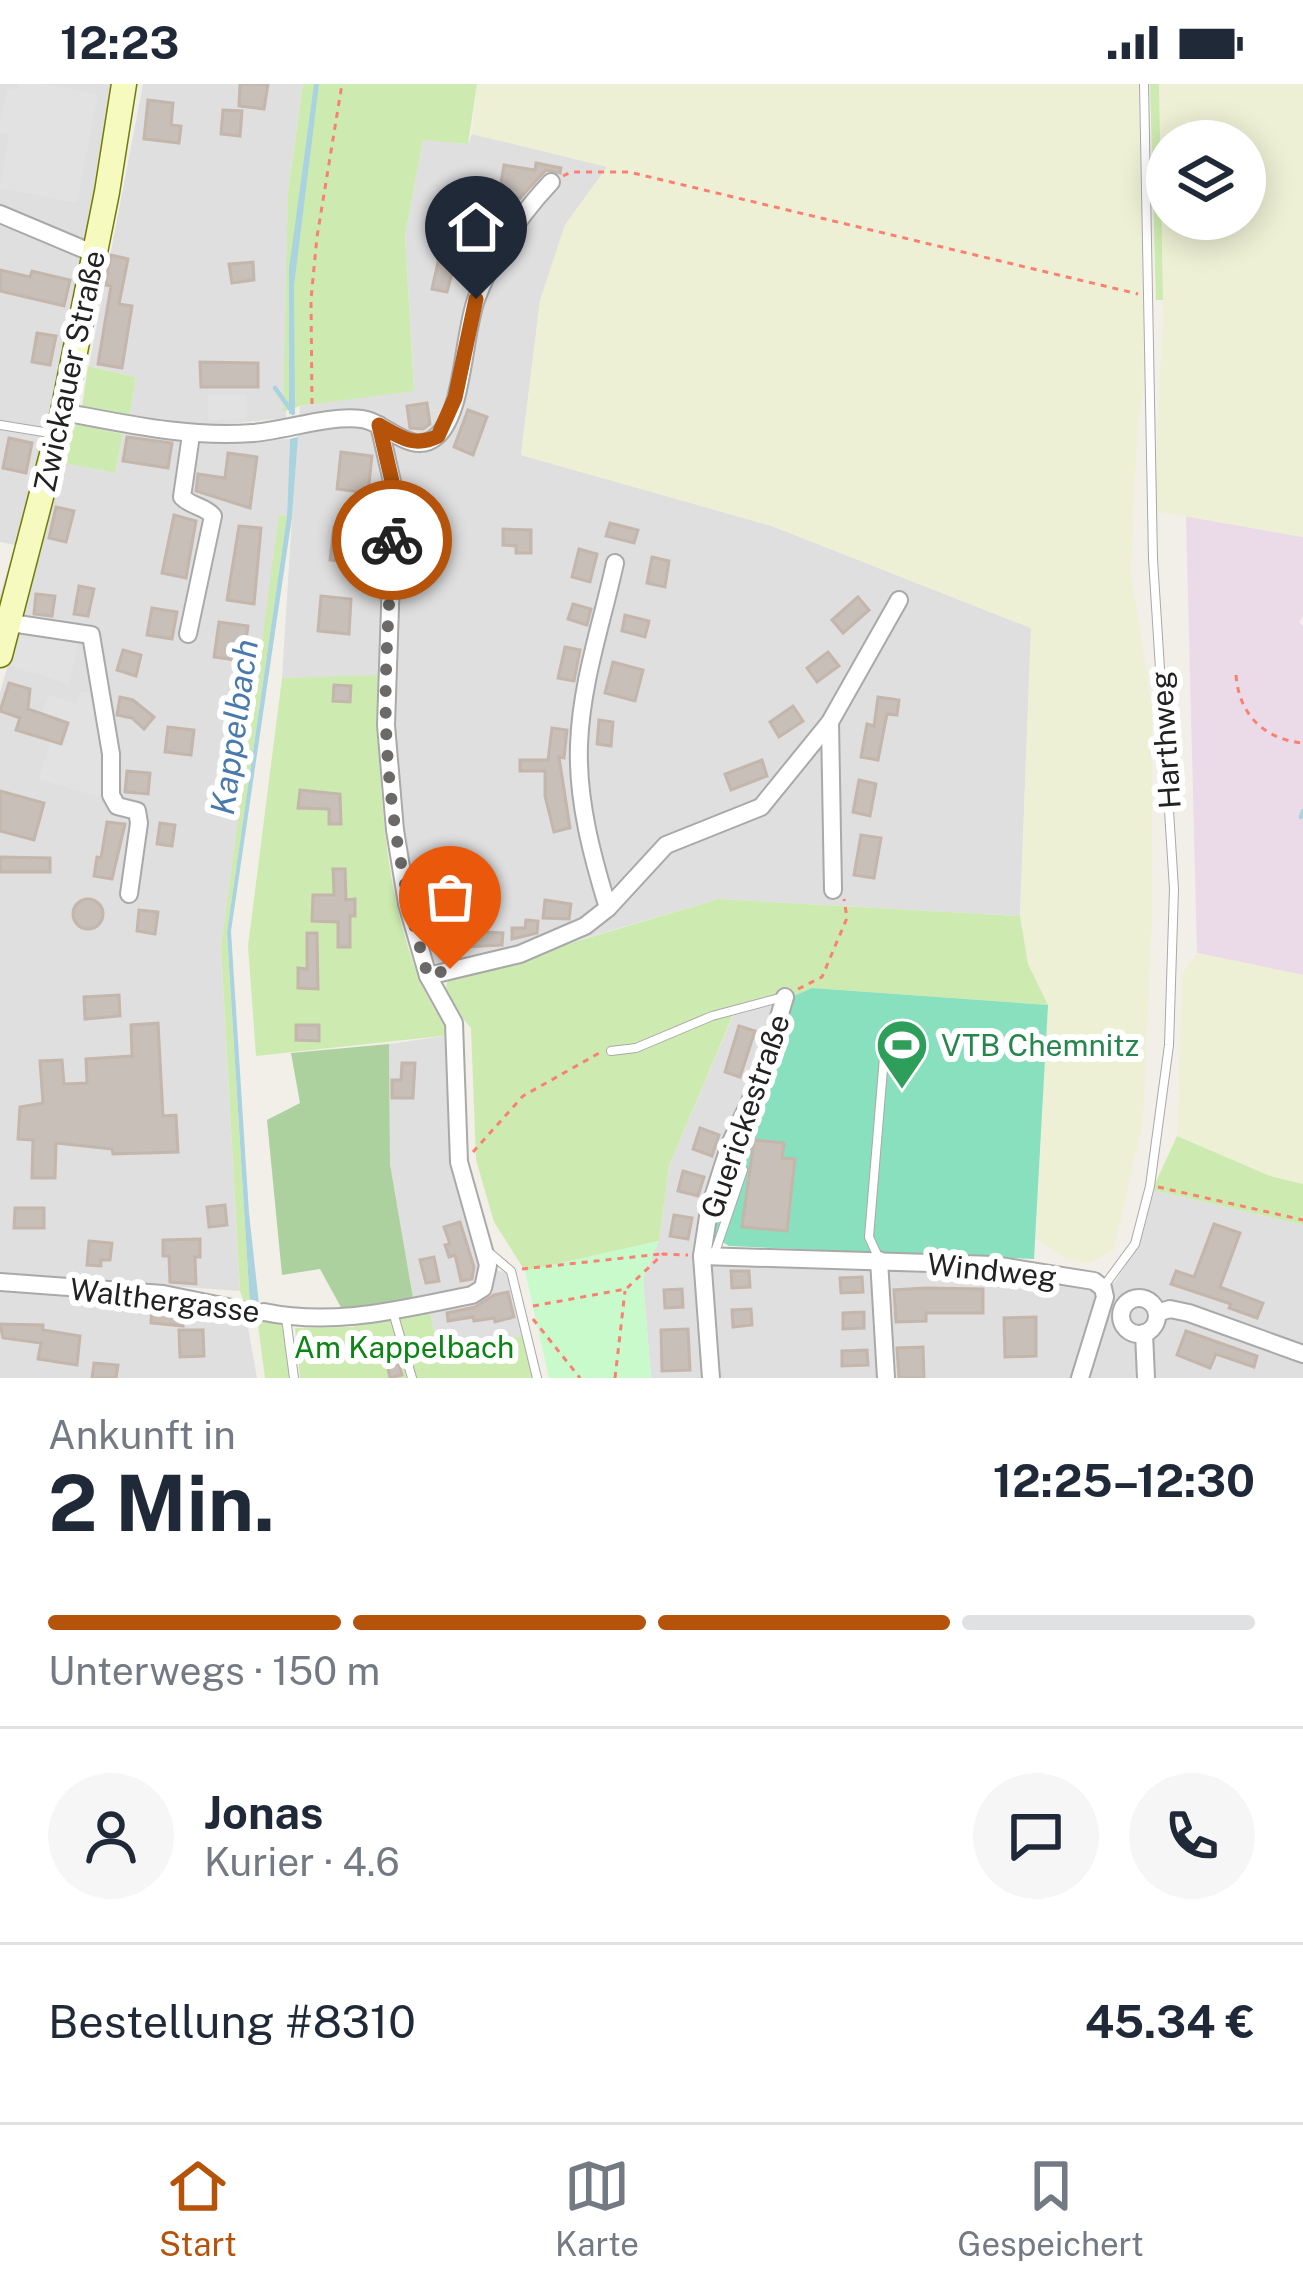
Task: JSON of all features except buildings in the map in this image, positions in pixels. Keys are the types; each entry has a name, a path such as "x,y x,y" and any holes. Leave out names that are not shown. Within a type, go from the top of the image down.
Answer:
{"main road":[{"name":"Zwickauer Straße","path":"0,655 60,423 124,84"}],"street":[{"path":"60,423 190,435 365,419 406,441 419,443 438,436 455,398 476,299 501,246 551,182"},
{"path":"0,214 94,254"},
{"path":"379,425 394,490 386,725 395,830 407,904 428,976 454,1023 459,1162 485,1249"},
{"path":"188,634 213,516 182,497 190,435"},
{"path":"608,908 592,856 578,747 583,700 615,563"},
{"path":"428,976 520,954 585,926 608,908 666,844 761,807 830,722 898,600"},
{"path":"10,623 91,635 111,754 111,795 117,806 136,811 139,823 129,894"},
{"path":"830,722 833,890"},
{"name":"Guerickestraße","path":"711,1378 709,1210 730,1144 760,1080 784,997"},
{"name":"Walthergasse","path":"263,1312 286,1317 362,1317 472,1295 486,1280 485,1249"},
{"name":"Windweg","path":"708,1256 994,1265 1094,1281 1103,1288"},
{"name":"Windweg","path":"879,1260 886,1378"},
{"name":"Walthergasse","path":"0,1282 163,1294 242,1310"},
{"name":"Harthweg","path":"1080,1378 1106,1298 1103,1288"},
{"path":"1141,1297 1152,1302 1157,1313 1155,1324 1144,1334 1132,1333 1120,1314 1125,1303 1141,1297"},
{"path":"1157,1313 1189,1312 1303,1354"},
{"path":"1144,1334 1146,1378"}],"lane":[{"name":"Harthweg","path":"1103,1288 1135,1244 1150,1186 1168,1045 1174,889 1153,559 1144,84"},
{"path":"0,425 60,423"},
{"path":"611,1051 636,1048 712,1016 784,997"},
{"path":"879,1260 869,1237 886,1033"},
{"path":"708,1256 742,1170"},
{"path":"485,1249 511,1271 537,1378"},
{"name":"Walthergasse","path":"242,1310 263,1312"},
{"path":"392,1311 412,1378"},
{"path":"286,1317 294,1378"}],"path":[{"path":"312,424 311,299 342,84"},
{"path":"551,182 571,172 629,172 1148,297"},
{"path":"1236,675 1238,702 1258,727 1276,739 1303,743"},
{"path":"784,997 822,977 847,918 845,900 833,890"},
{"path":"469,1136 469,1159 523,1096 598,1053 611,1051"},
{"path":"1150,1186 1303,1220"},
{"path":"520,1309 626,1289 663,1254"},
{"path":"511,1271 588,1259 708,1256"},
{"path":"615,1378 626,1289"},
{"path":"520,1309 538,1323 580,1378"}],"shaded area":[{"path":"0,84 123,84 0,652 0,596 15,545 0,542"},
{"path":"19,84 98,94 77,203 0,188 9,135 0,132 0,123 7,88 17,90"},
{"path":"143,84 303,84 288,191 286,418 218,425 130,415 136,377 89,366"},
{"path":"472,134 608,166 565,225 540,301 521,455 772,526 1031,628 1020,916 718,899 422,986 386,835 379,676 282,678 300,406 414,390 405,235 423,139 468,144"},
{"path":"208,395 247,395 246,419 208,420"},
{"path":"123,434 200,443 290,439 287,516 280,515 221,947 240,1291 0,1274 0,693 64,463 115,473"},
{"path":"1186,516 1303,537 1303,616 1299,622 1303,626 1303,975 1197,953"},
{"path":"22,632 78,644 69,684 11,666"},
{"path":"80,692 94,692 101,727 102,798 38,779 51,741 65,746 67,741 41,715 48,695 76,704"},
{"path":"776,1004 701,1255 789,1250 1106,1285 1115,1282 1137,1247 1152,1190 1303,1225 1303,1378 651,1378 643,1279 659,1241 669,1166 733,1016"},
{"path":"451,1035 455,1164 483,1267 509,1273 526,1335 439,1352 429,1308 413,1298 390,1164 389,1044"},
{"path":"0,1286 172,1301 246,1316 257,1378 0,1378"}],"green space":[{"path":"303,84 477,84 468,144 423,140 405,235 414,391 283,412 288,191"},
{"path":"477,84 1139,84 1144,388 1131,571 1152,707 1152,924 1143,1123 1114,1250 1090,1263 1065,1259 1036,1239 1048,1005 1028,964 1020,916 1031,628 772,526 521,455 540,301 565,225 607,167 472,134"},
{"path":"1150,84 1159,84 1160,120 1151,120"},
{"path":"1159,84 1303,84 1303,537 1154,511 1162,240 1266,240 1266,120 1160,120"},
{"path":"1154,240 1162,240 1163,300 1156,300"},
{"path":"88,366 136,377 130,415 82,407"},
{"path":"74,424 123,434 115,473 64,463"},
{"path":"279,515 287,516 227,932 250,1306 245,1305 240,1291 221,947"},
{"path":"379,675 381,793 399,914 426,993 451,1035 256,1056 248,946 282,678"},
{"path":"718,899 1020,916 1028,964 1048,1005 812,988 733,1015 669,1166 659,1241 525,1271 494,1222 476,1160 471,1028 451,1005 447,980"},
{"path":"1197,953 1303,975 1303,1184 1270,1176 1177,1136 1182,974"},
{"name":"VTB Chemnitz","path":"812,988 1048,1005 1034,1259 729,1246 716,1238 712,1218 789,998"},
{"path":"389,1044 390,1164 413,1298 380,1308 343,1311 320,1269 282,1275 267,1120 300,1103 291,1053"},
{"path":"1177,1136 1270,1176 1303,1184 1303,1225 1152,1190"},
{"path":"659,1241 643,1280 651,1378 549,1378 525,1271"},
{"name":"Am Kappelbach","path":"429,1308 439,1352 526,1335 536,1378 300,1378 295,1328 353,1327"},
{"path":"257,1317 282,1323 291,1378 265,1378"}],"water":[{"path":"314,84 319,84 294,286 295,414 289,414 289,269"},
{"path":"298,437 292,517 231,931 259,1304 250,1306 227,932 287,516 290,439"}],"waterway":[{"path":"275,388 293,413"},
{"path":"1301,817 1303,811"}],"way so far":[{"path":"392,540 386,725 395,830 407,904 428,976 450,969"}],"place":[{"name":"VTB Chemnitz","path":"902,1091"}],"route":[{"path":"392,540 394,490 379,425 406,441 419,443 438,436 455,398 476,299"}],"water label":[{"name":"Kappelbach","path":"234,727"}]}
